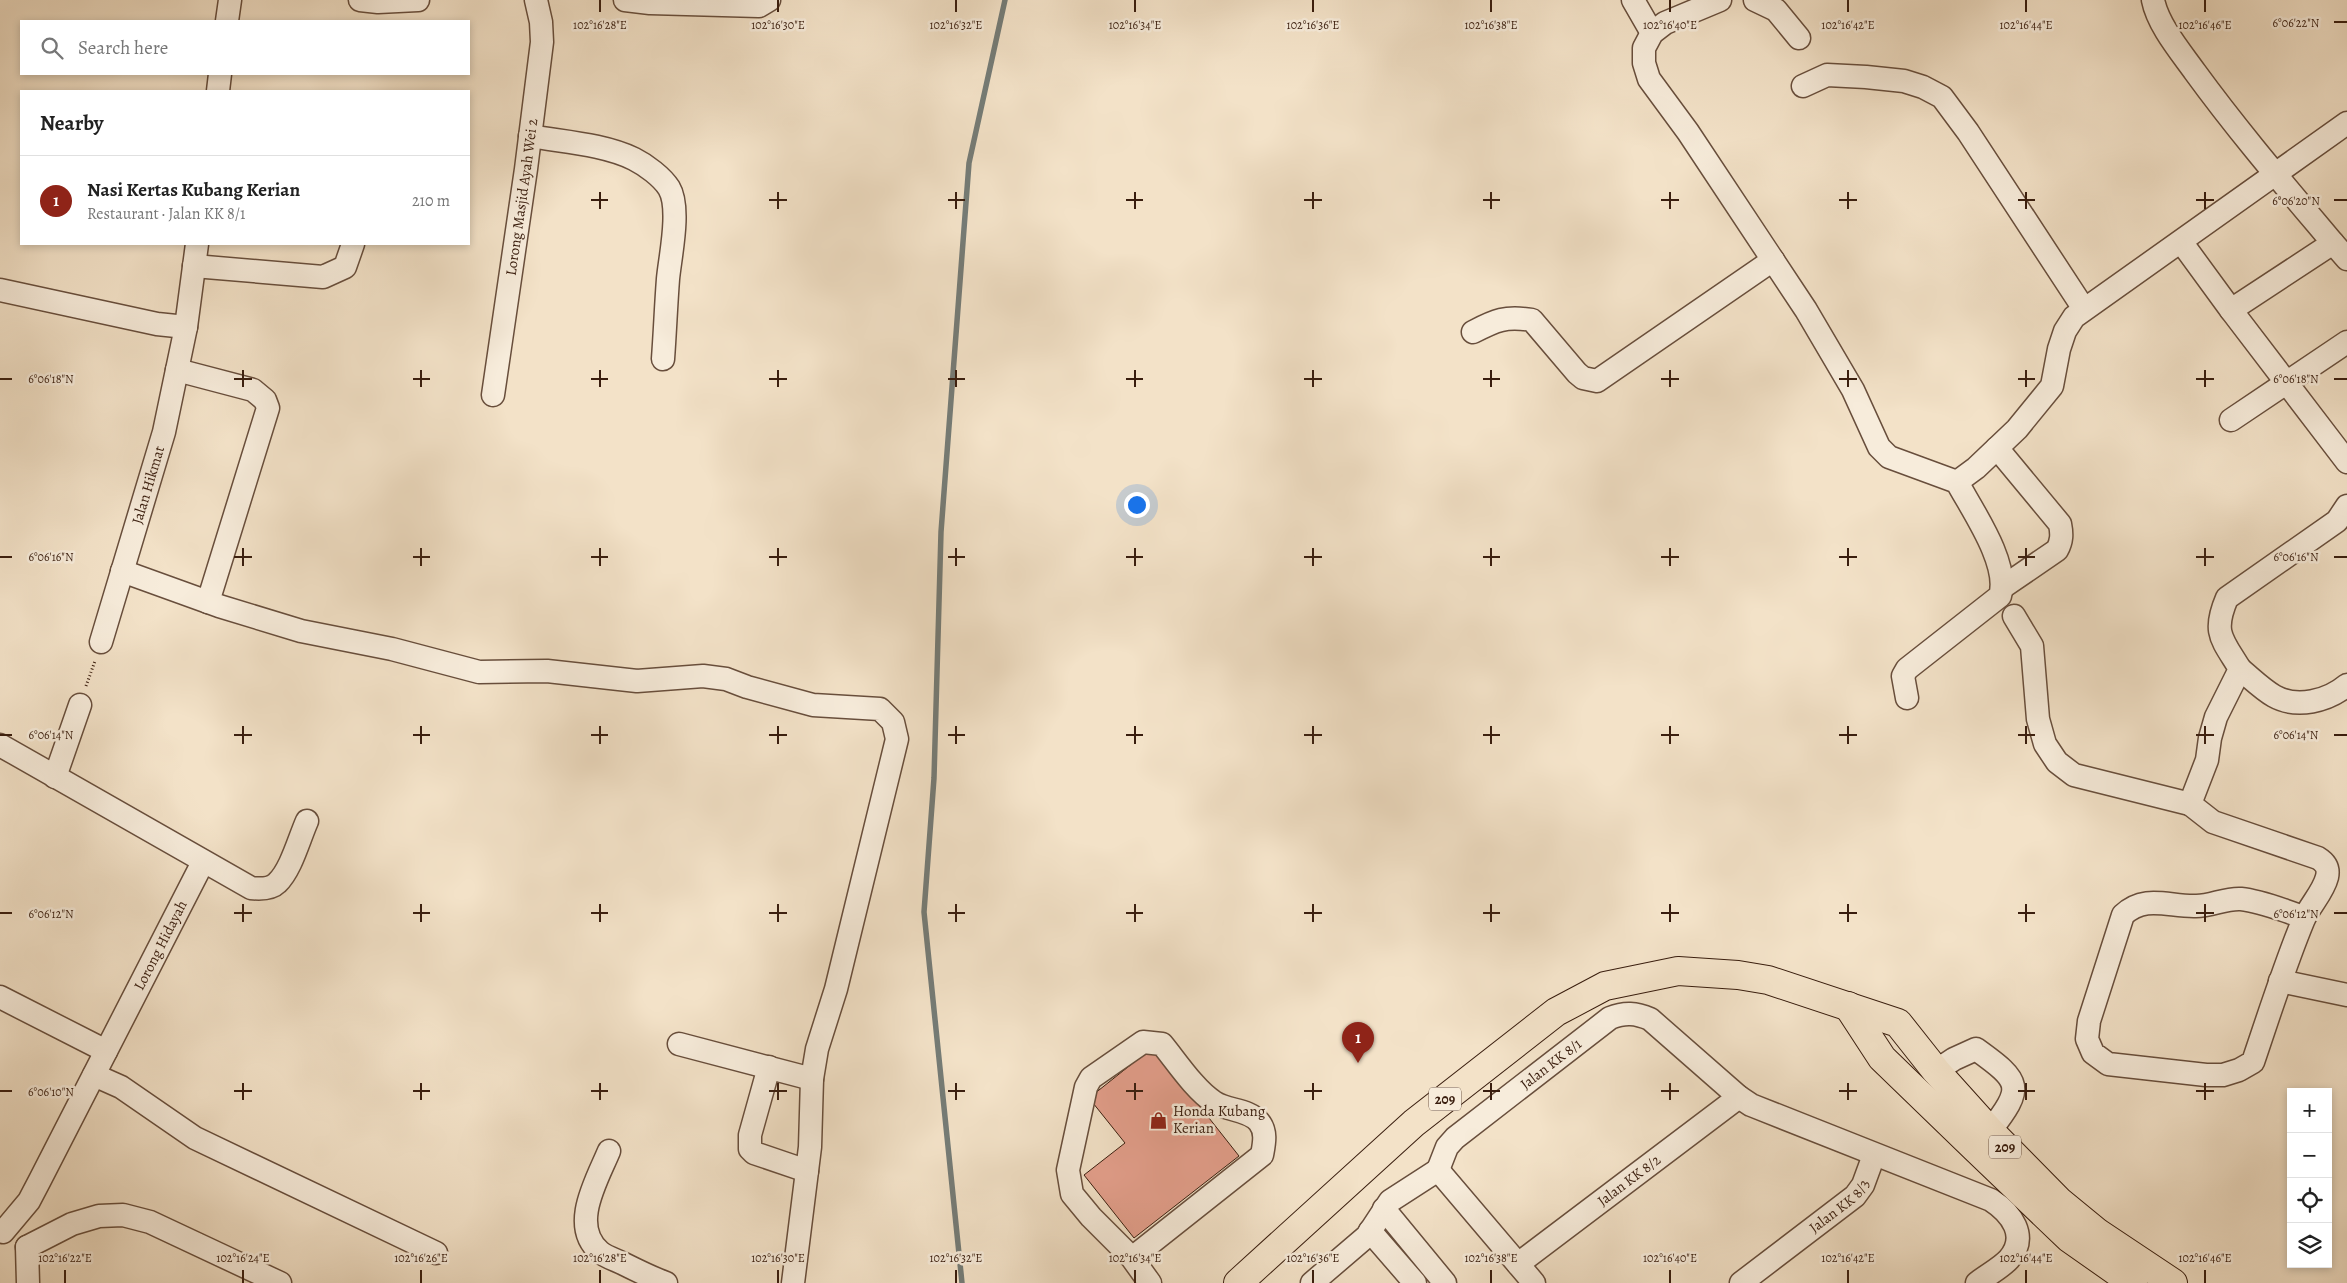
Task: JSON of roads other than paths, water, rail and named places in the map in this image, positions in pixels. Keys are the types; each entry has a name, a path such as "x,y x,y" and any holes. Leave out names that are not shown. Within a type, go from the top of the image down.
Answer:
{"main road":[{"name":"209","path":"1238,1283 1414,1123 1556,1012 1605,986 1678,971 1707,972 1768,980 1898,1023 1936,1071 2038,1181 2077,1217 2173,1283"},
{"name":"209","path":"1848,1006 1882,1058 1960,1134 2069,1238 2133,1283"}],"street":[{"path":"227,20 230,0"},
{"path":"360,0 378,2 418,0"},
{"name":"Lorong Masjid Ayah Wei 2","path":"493,395 542,42 541,22 536,0"},
{"path":"624,0 759,6 769,0"},
{"path":"1633,0 1652,33"},
{"path":"1720,0 1665,23 1652,33 1644,48 1644,63 1649,79 1688,132 1806,310 1853,390 1880,447 1889,457 1956,482 1995,554 2003,588 2000,596 1907,669 1903,676 1907,698"},
{"path":"1755,0 1776,10 1799,38"},
{"path":"2153,0 2155,10 2182,54 2226,114 2340,251 2231,310"},
{"path":"218,90 220,75"},
{"path":"1803,86 1827,75 1866,77 1904,81 1942,97 1968,132 2084,309"},
{"path":"1956,482 1976,468 2017,429 2052,386 2059,349 2065,331 2074,317 2182,243 2347,123"},
{"path":"530,136 611,151 634,160 658,176 670,190 674,215 674,245 669,277 664,359"},
{"path":"2182,243 2347,462"},
{"name":"Jalan Hikmat","path":"101,642 164,432 186,327 198,245"},
{"path":"194,266 322,277 345,267 353,245"},
{"path":"1473,332 1500,318 1514,317 1532,320 1582,378 1597,381 1773,260"},
{"path":"0,290 156,324 186,327"},
{"path":"2231,420 2347,342"},
{"path":"177,370 252,390 265,400 268,408 208,602"},
{"path":"1997,448 2060,524 2062,534 2062,542 2057,550 2003,588"},
{"path":"2347,506 2337,521 2226,598 2219,616 2220,634 2240,669 2275,696 2296,702 2316,702 2336,694 2347,685"},
{"path":"122,571 208,602 301,631 392,649 479,672 547,672 638,681 703,676 726,679 747,687 813,704 880,709 893,722 896,740 836,989 817,1049 812,1079 807,1170 792,1283"},
{"path":"2014,616 2032,646 2038,719 2045,744 2057,762 2074,775 2190,804 2213,822 2323,861 2328,871 2326,880 2304,916 2252,1062 2239,1070 2223,1075 2206,1075 2108,1064 2093,1053 2087,1039 2089,1021 2123,915 2132,906 2150,902 2197,907 2228,898 2244,899 2304,916"},
{"path":"2190,804 2207,760 2210,738 2216,717 2240,669"},
{"path":"55,777 80,705"},
{"path":"0,745 251,888 264,889 277,884 285,872 307,821"},
{"name":"Lorong Hidayah","path":"27,1247 21,1241 2,1232 29,1201 203,862"},
{"path":"2280,981 2347,995"},
{"path":"0,998 106,1051"},
{"name":"Jalan KK 8/1","path":"1438,1170 1447,1147 1463,1130 1610,1018 1621,1014 1632,1013 1650,1019 1739,1097"},
{"path":"1132,1258 1262,1155 1264,1143 1264,1131 1259,1121 1249,1114 1213,1102 1162,1044 1153,1042 1143,1042 1091,1078 1086,1088 1068,1170 1072,1194 1091,1217 1132,1258 1150,1283"},
{"path":"679,1044 812,1079"},
{"path":"1936,1071 1954,1059 1976,1049 2003,1068 2014,1089 2013,1097 1990,1131"},
{"path":"769,1067 750,1135 750,1149 754,1153 807,1170"},
{"path":"94,1075 121,1087 195,1138 436,1253"},
{"path":"1739,1097 1764,1111 1990,1200 2010,1216 2016,1225 2018,1237 2015,1249 2009,1259 1977,1283"},
{"name":"Jalan KK 8/2","path":"1518,1264 1739,1097"},
{"path":"608,1151 589,1198 586,1215 587,1229 592,1243 600,1253 666,1283"},
{"name":"Jalan KK 8/3","path":"1741,1283 1855,1196 1863,1185 1874,1155"},
{"path":"1312,1283 1370,1232 1390,1201 1438,1170 1534,1283"},
{"path":"1384,1209 1445,1283"},
{"path":"28,1283 27,1247 72,1224 99,1216 124,1215 150,1222 280,1283"},
{"path":"1370,1232 1415,1283"}],"waterway":[{"path":"962,1283 924,912 934,778 941,532 969,163 1005,0"}],"place":[{"name":"Nasi Kertas Kubang Kerian","path":"1358,1063"},
{"name":"Honda Kubang Kerian","path":"1159,1120"}]}
